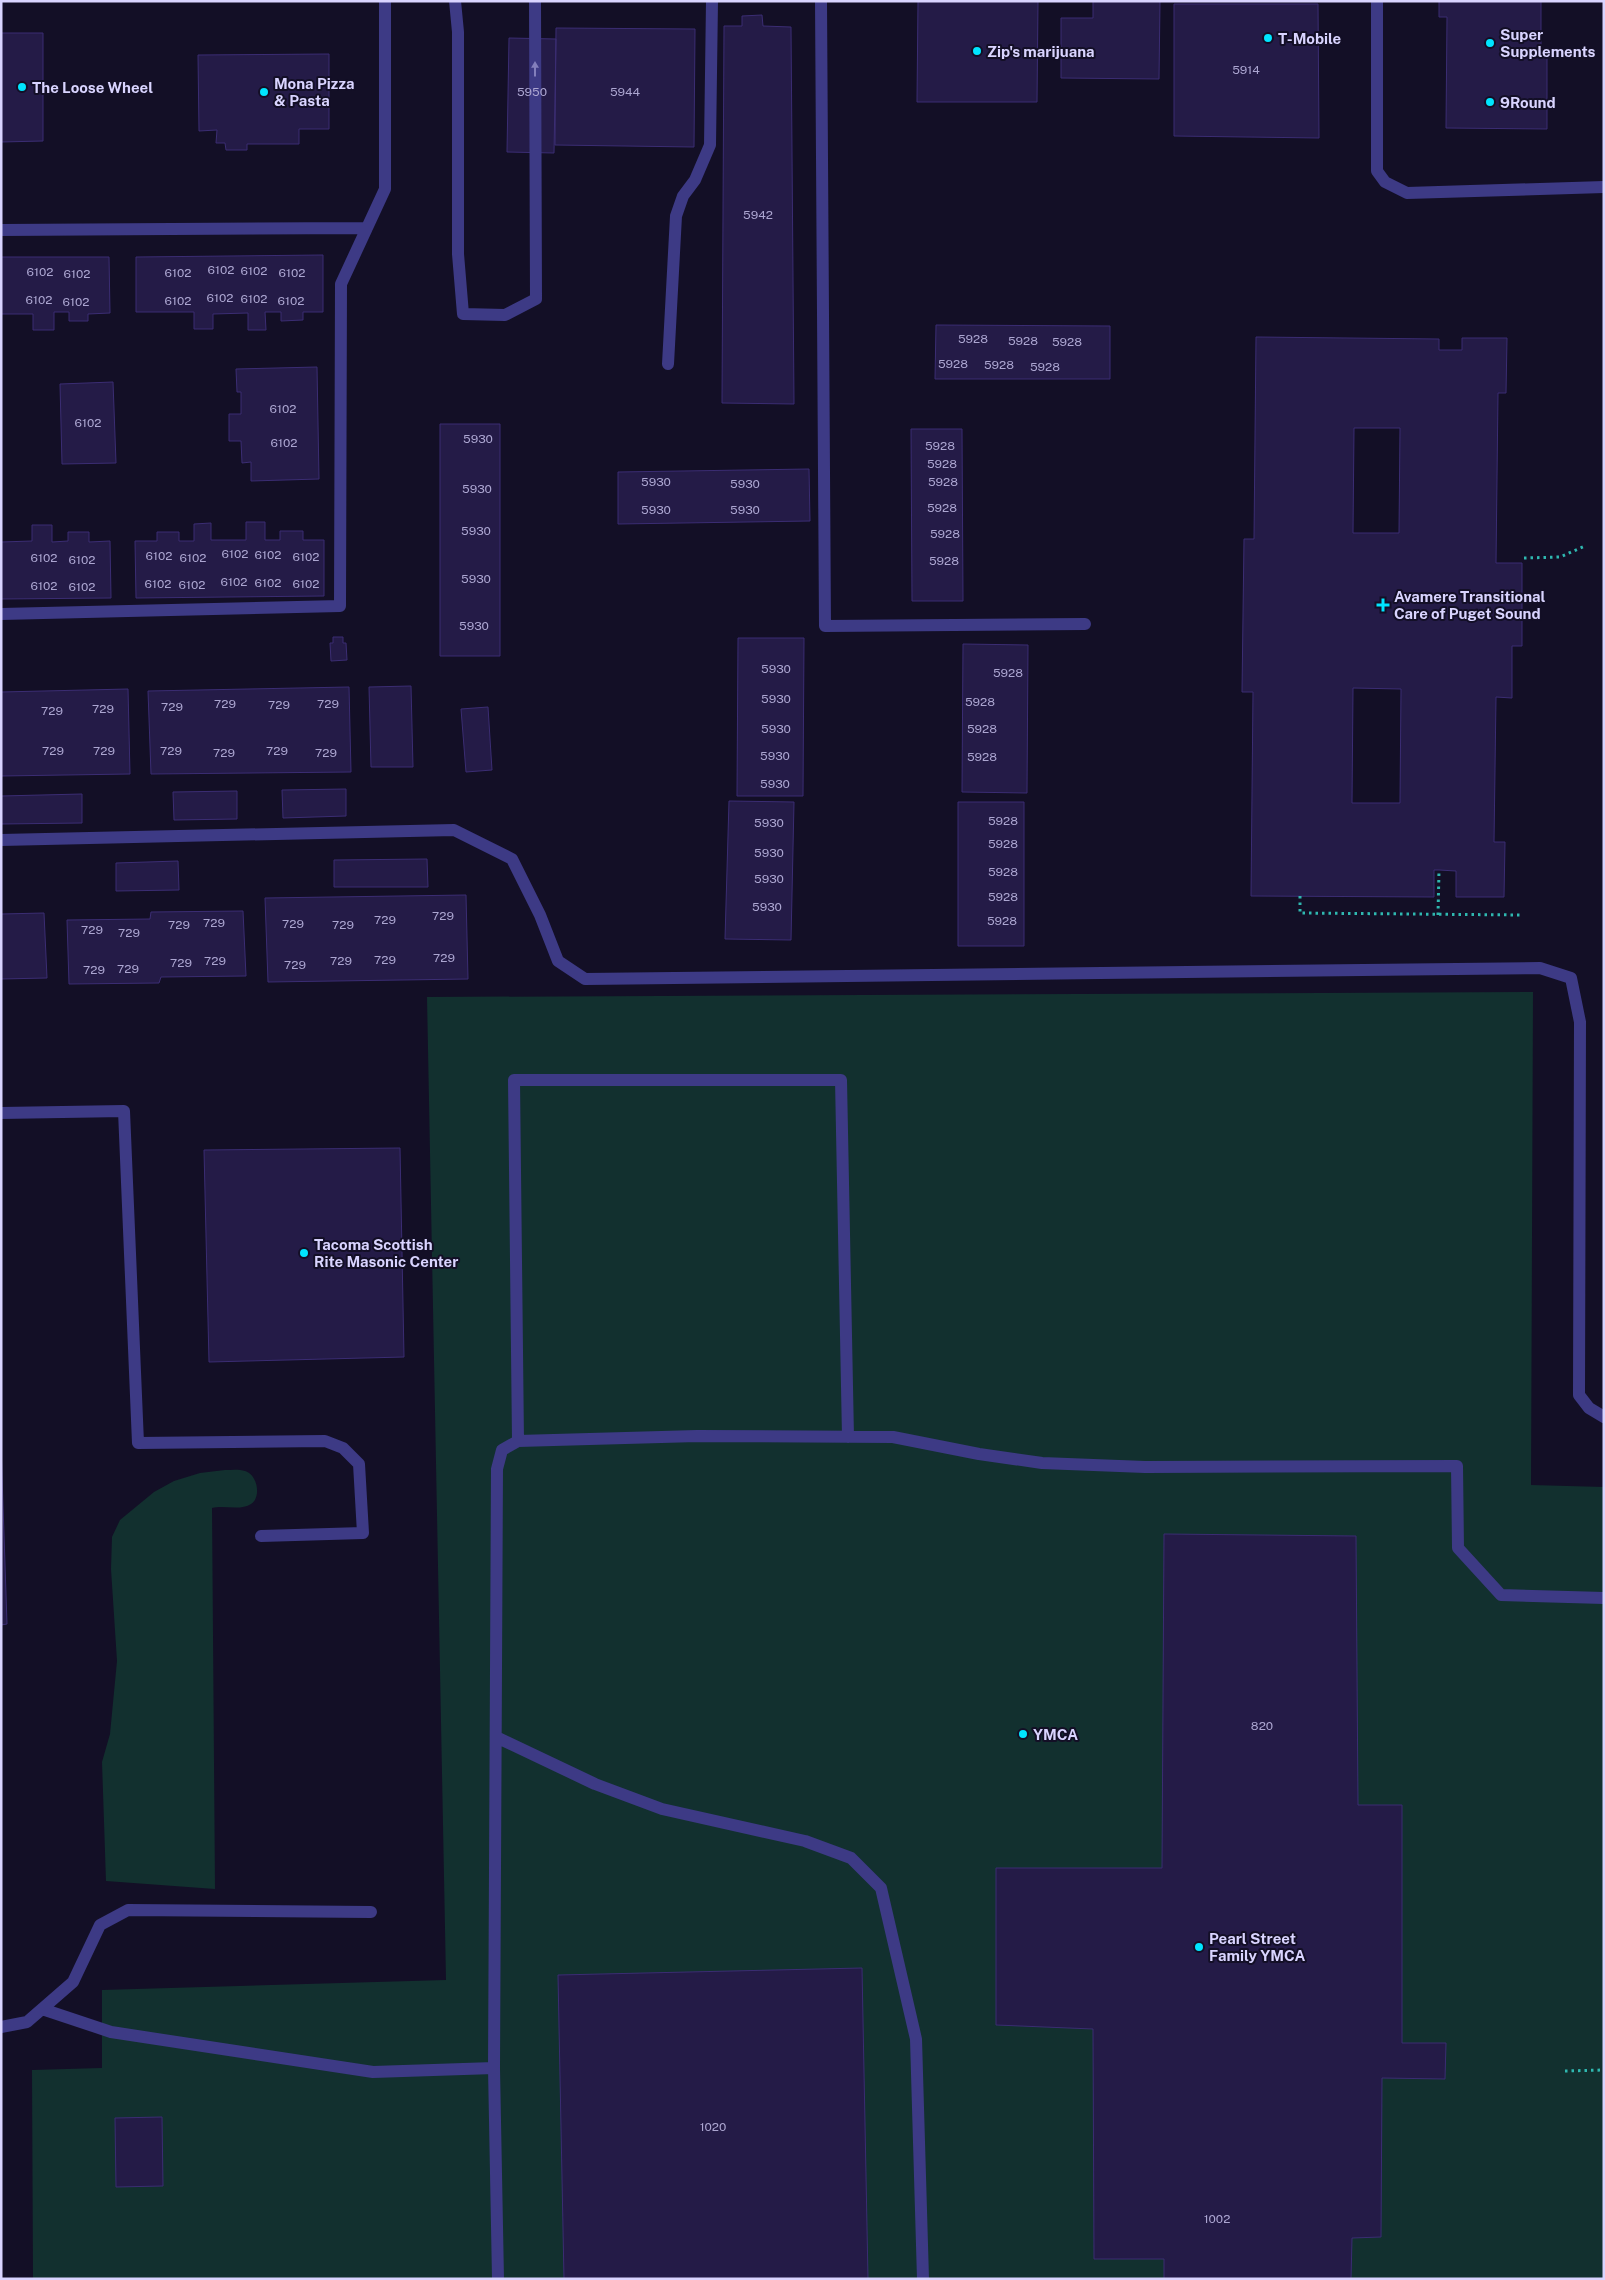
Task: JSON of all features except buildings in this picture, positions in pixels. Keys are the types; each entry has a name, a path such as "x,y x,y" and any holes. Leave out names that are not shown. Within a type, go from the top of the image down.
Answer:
{"lane":[{"path":"1,614 340,606 341,284 385,189 385,1"},
{"path":"455,1 458,32 458,254 463,314 505,315 536,299 537,213 534,153 535,1"},
{"path":"668,364 676,216 683,196 695,180 710,145 712,1"},
{"path":"821,1 825,626 1085,624"},
{"path":"1376,1 1377,170 1385,182 1407,193 1604,186"},
{"path":"1,230 367,228"},
{"path":"1,840 454,830 512,859 540,915 558,961 586,979 1540,968 1571,978 1580,1022 1579,1395 1589,1408 1604,1417"},
{"path":"518,1442 514,1080 841,1080 848,1437"},
{"path":"1,1113 124,1111 138,1443 325,1441 343,1448 359,1464 363,1533 261,1536"},
{"path":"498,2279 494,2068 497,1469 502,1450 518,1442 697,1436 894,1437 979,1454 1042,1463 1145,1467 1457,1466 1458,1548 1501,1595 1604,1598"},
{"path":"496,1737 595,1784 662,1809 805,1841 851,1858 881,1888 916,2039 923,2279"},
{"path":"1,2027 27,2022 73,1982 100,1926 128,1910 371,1912"},
{"path":"42,2009 111,2032 373,2072 494,2068"}],"path":[{"path":"1524,558 1560,557 1585,546"},
{"path":"1438,914 1439,870"},
{"path":"1300,896 1300,913 1521,915"},
{"path":"1565,2071 1604,2070"}],"green space":[{"name":"YMCA","path":"1533,992 1531,1485 1604,1487 1604,2279 33,2279 32,2070 102,2068 102,1990 446,1980 427,997"},
{"path":"240,1470 249,1473 253,1476 257,1491 254,1501 247,1506 212,1508 215,1889 106,1881 102,1762 110,1734 117,1661 111,1569 112,1537 120,1520 154,1492 174,1481 200,1473"}],"place":[{"name":"T-Mobile","path":"1268,38"},
{"name":"Super Supplements","path":"1490,43"},
{"name":"Zip's marijuana","path":"977,51"},
{"name":"The Loose Wheel","path":"22,87"},
{"name":"Mona Pizza & Pasta","path":"264,92"},
{"name":"9Round","path":"1490,102"},
{"name":"Avamere Transitional Care of Puget Sound","path":"1383,605"},
{"name":"Tacoma Scottish Rite Masonic Center","path":"304,1253"},
{"name":"YMCA","path":"1023,1734"},
{"name":"Pearl Street Family YMCA","path":"1199,1947"}]}
